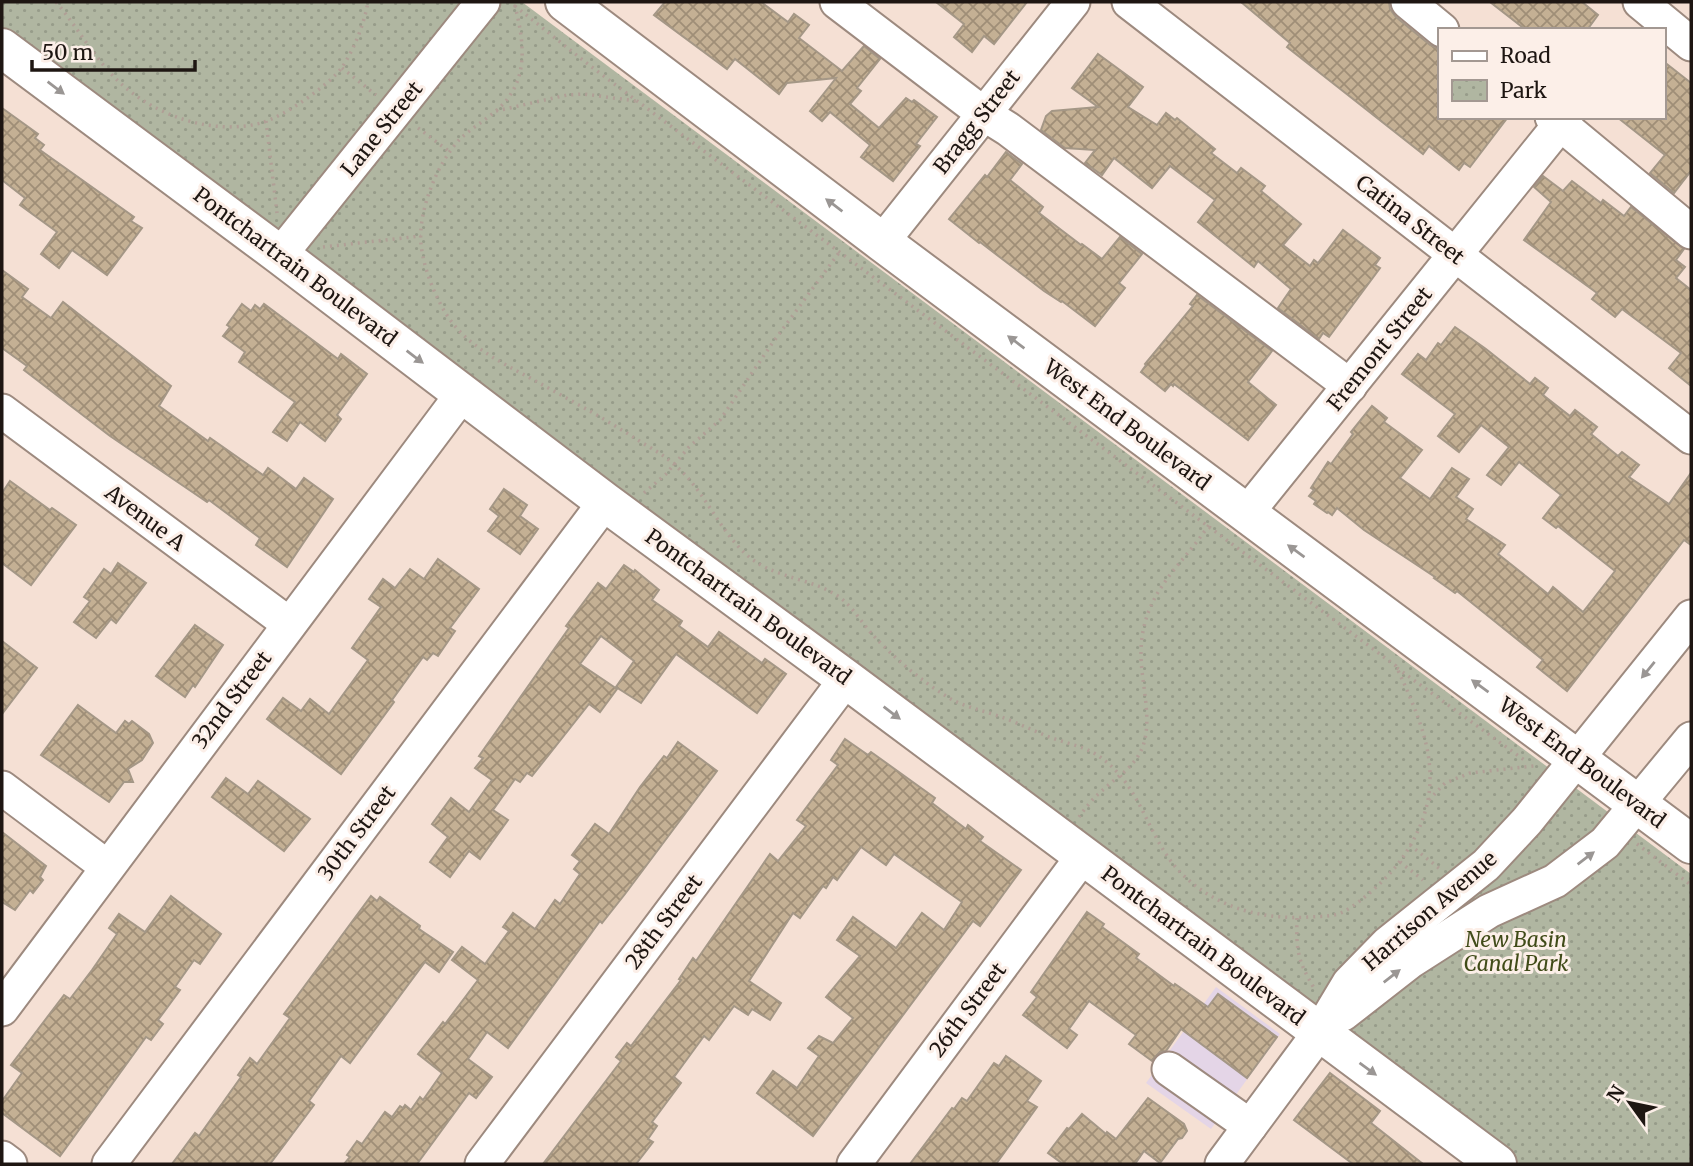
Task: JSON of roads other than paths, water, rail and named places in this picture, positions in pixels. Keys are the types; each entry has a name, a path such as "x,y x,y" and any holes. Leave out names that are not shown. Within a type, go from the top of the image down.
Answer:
{"main road":[{"name":"West End Boulevard","path":"565,2 860,239 1227,514 1577,758 1691,845"},
{"name":"Pontchartrain Boulevard","path":"2,48 291,241 463,393 614,509 1497,1164"}],"street":[{"name":"Lane Street","path":"291,241 483,2"},
{"path":"837,2 1350,386"},
{"name":"Bragg Street","path":"860,239 984,114 1073,2"},
{"name":"Catina Street","path":"1129,2 1691,437"},
{"path":"1408,2 1440,28"},
{"path":"1647,11 1691,44"},
{"path":"1560,120 1691,232"},
{"name":"Fremont Street","path":"1227,514 1350,386 1456,256 1560,120"},
{"name":"32nd Street","path":"2,1009 106,866 463,393"},
{"name":"Avenue A","path":"2,411 289,624"},
{"name":"30th Street","path":"109,1164 614,509"},
{"name":"Harrison Avenue","path":"1307,1024 1387,944 1486,865 1527,821 1691,617"},
{"name":"28th Street","path":"482,1164 846,679"},
{"name":"Harrison Avenue","path":"1307,1024 1489,911 1555,881 1605,843 1691,739"},
{"path":"2,788 106,866"},
{"name":"26th Street","path":"853,1164 1073,848"},
{"path":"1222,1164 1250,1126 1307,1024"},
{"path":"1169,1069 1250,1126"},
{"path":"2,1158 10,1164"}],"park label":[{"name":"New Basin Canal Park","path":"1516,952"}]}
